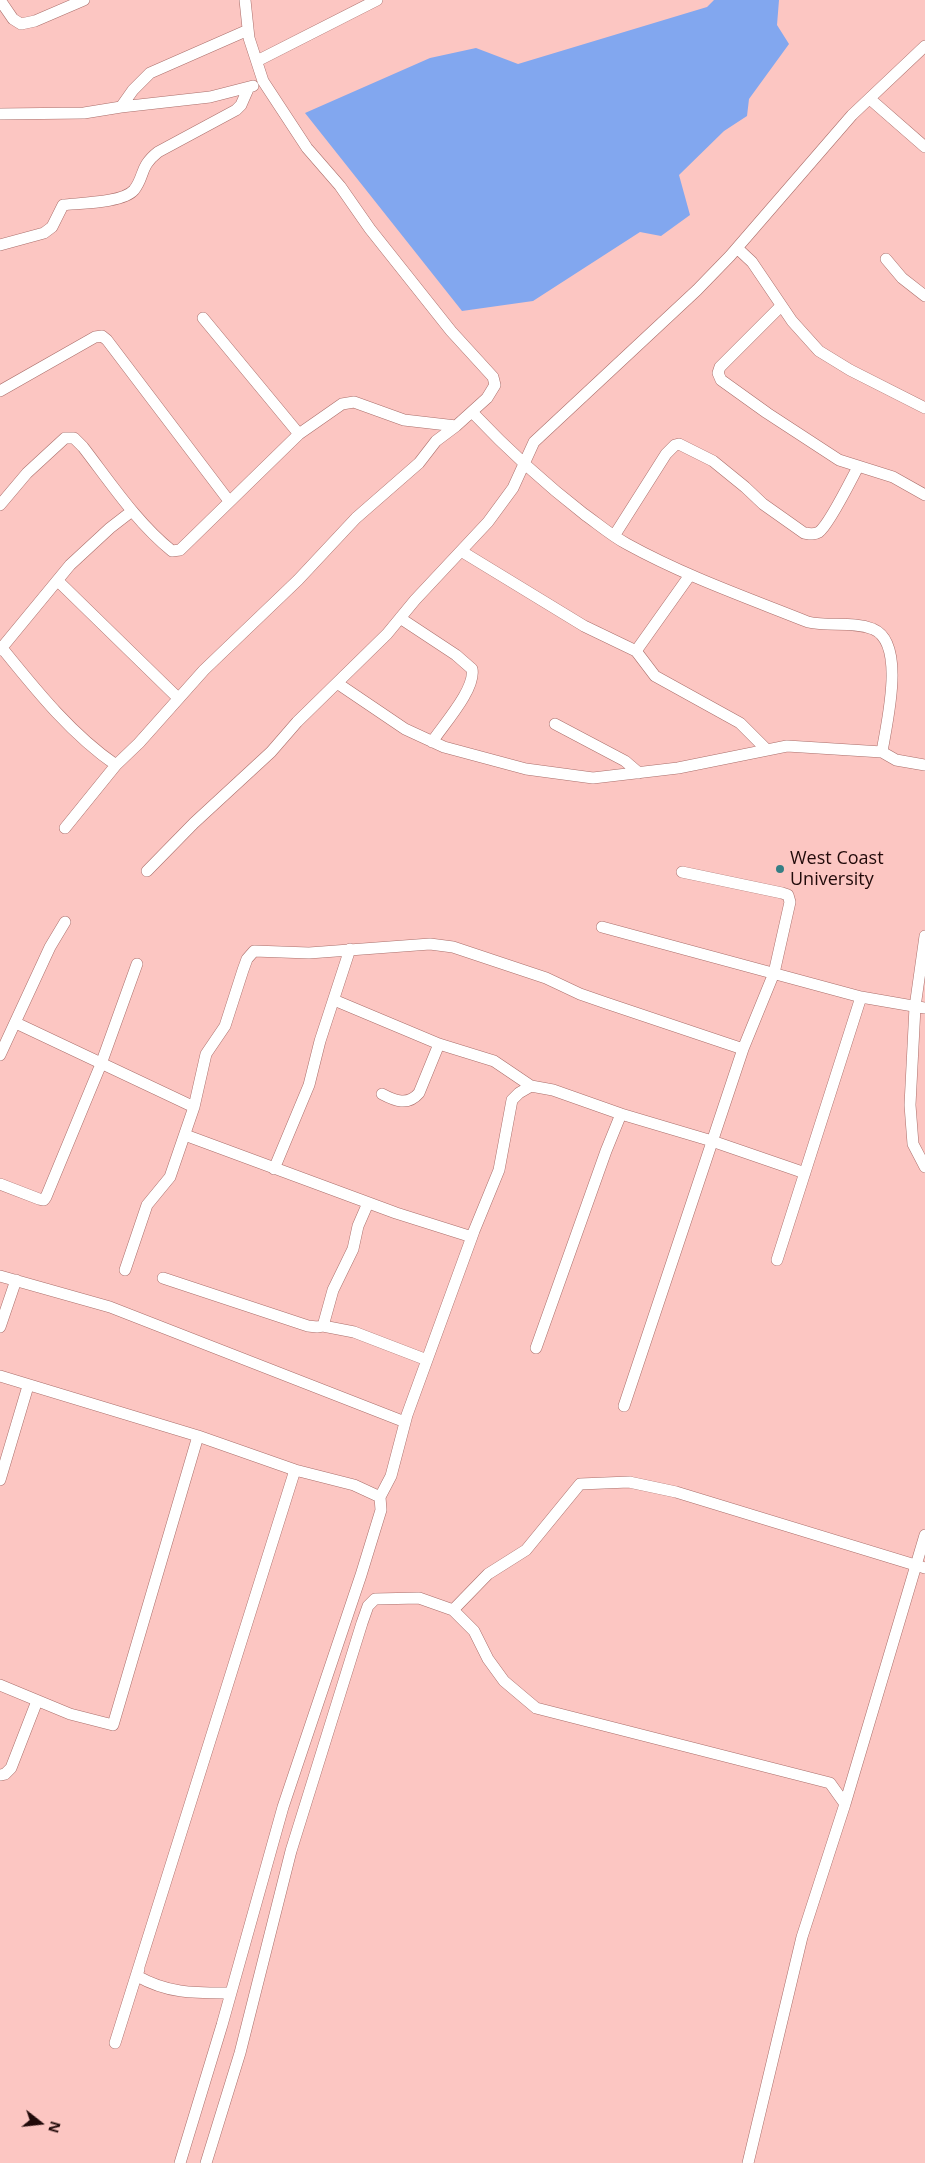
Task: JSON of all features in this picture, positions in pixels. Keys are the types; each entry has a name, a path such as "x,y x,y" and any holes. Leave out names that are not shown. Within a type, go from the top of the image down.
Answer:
{"street":[{"path":"0,0 13,19 21,24 35,21 84,0"},
{"path":"65,828 116,765 139,743 204,670 298,580 356,518 420,463 436,441 456,426 492,393 495,385 493,377 451,331 370,229 340,186 307,148 263,81 248,30 245,0"},
{"path":"257,61 377,0"},
{"path":"121,107 140,81 150,74 248,30"},
{"path":"147,871 194,823 271,752 297,722 387,634 488,522 513,488 534,442 697,290 737,248 852,115 925,46"},
{"path":"0,114 84,113 121,107 184,101 248,89 263,81"},
{"path":"0,245 44,233 52,227 62,205 123,198 133,191 148,160 158,152 236,110 248,89"},
{"path":"870,99 925,147"},
{"path":"737,248 752,262 781,306 819,351 850,370 925,408"},
{"path":"886,258 902,278 925,296"},
{"path":"781,306 720,367 718,373 721,380 839,460 893,477 925,495"},
{"path":"203,318 298,434"},
{"path":"0,391 95,337 102,336 107,340 229,501"},
{"path":"0,505 27,473 65,438 74,438 132,511 172,551 180,550 298,434 348,402 354,402 404,420 456,426"},
{"path":"472,412 558,494 614,536 690,575 808,622 820,625 860,626 874,630 881,636 891,654 892,669 882,752"},
{"path":"614,536 666,454 675,445 679,444 713,461 746,486 764,504 804,533 812,535 821,531 858,467"},
{"path":"116,765 85,739 38,694 1,649 70,565 87,548 132,511"},
{"path":"461,551 584,626 636,651 655,676 740,723 766,749"},
{"path":"636,651 690,575"},
{"path":"58,581 178,698"},
{"path":"400,618 456,655 472,669 473,680 467,692 432,742"},
{"path":"337,683 405,729 464,754 526,768 594,778 678,768 787,746 882,752 896,760 925,765"},
{"path":"555,724 625,761 638,774"},
{"path":"624,1406 743,1049 774,972 790,902 788,895 782,892 682,872"},
{"path":"0,1055 39,970 65,922"},
{"path":"602,927 861,997 920,1007"},
{"path":"925,936 910,1105 913,1144 925,1167"},
{"path":"124,1270 147,1205 170,1177 194,1107 206,1054 224,1026 247,959 254,951 309,953 430,944 453,947 546,978 580,994 743,1049"},
{"path":"274,1169 309,1085 320,1041 350,949"},
{"path":"0,1184 40,1199 44,1200 46,1197 100,1064 137,964"},
{"path":"777,1260 861,997"},
{"path":"334,1000 439,1044 494,1061 531,1086 554,1090 621,1114 712,1141 805,1173"},
{"path":"16,1023 194,1107"},
{"path":"382,1094 393,1100 406,1102 414,1099 420,1093 439,1044"},
{"path":"180,2163 283,1807 381,1510 380,1497 391,1476 405,1422 472,1237 499,1170 512,1100 531,1086"},
{"path":"536,1348 621,1114"},
{"path":"185,1136 417,1220 472,1237"},
{"path":"323,1326 333,1290 353,1249 358,1226 368,1202"},
{"path":"0,1276 110,1307 405,1422"},
{"path":"163,1278 308,1326 323,1326 354,1332 427,1360"},
{"path":"0,1328 16,1280"},
{"path":"0,1376 198,1436 295,1470 354,1484 380,1497"},
{"path":"0,1480 28,1386"},
{"path":"0,1685 70,1714 112,1725 198,1436"},
{"path":"115,2043 295,1470"},
{"path":"453,1610 488,1574 526,1550 580,1484 629,1482 676,1492 866,1548 921,1567"},
{"path":"748,2163 802,1937 921,1567 925,1535"},
{"path":"206,2163 240,2053 291,1851 368,1606 375,1599 419,1598 453,1610 474,1631 488,1659 504,1682 536,1708 830,1783 845,1804"},
{"path":"0,1775 5,1774 11,1768 37,1701"},
{"path":"139,1967 137,1976 154,1986 180,1993 230,1993"}],"water":[{"path":"714,0 779,0 777,25 789,44 749,99 747,116 724,131 679,175 690,215 661,236 640,232 533,301 462,311 305,113 430,58 476,48 518,64 707,7"}],"place":[{"name":"West Coast University","path":"780,869"}]}
